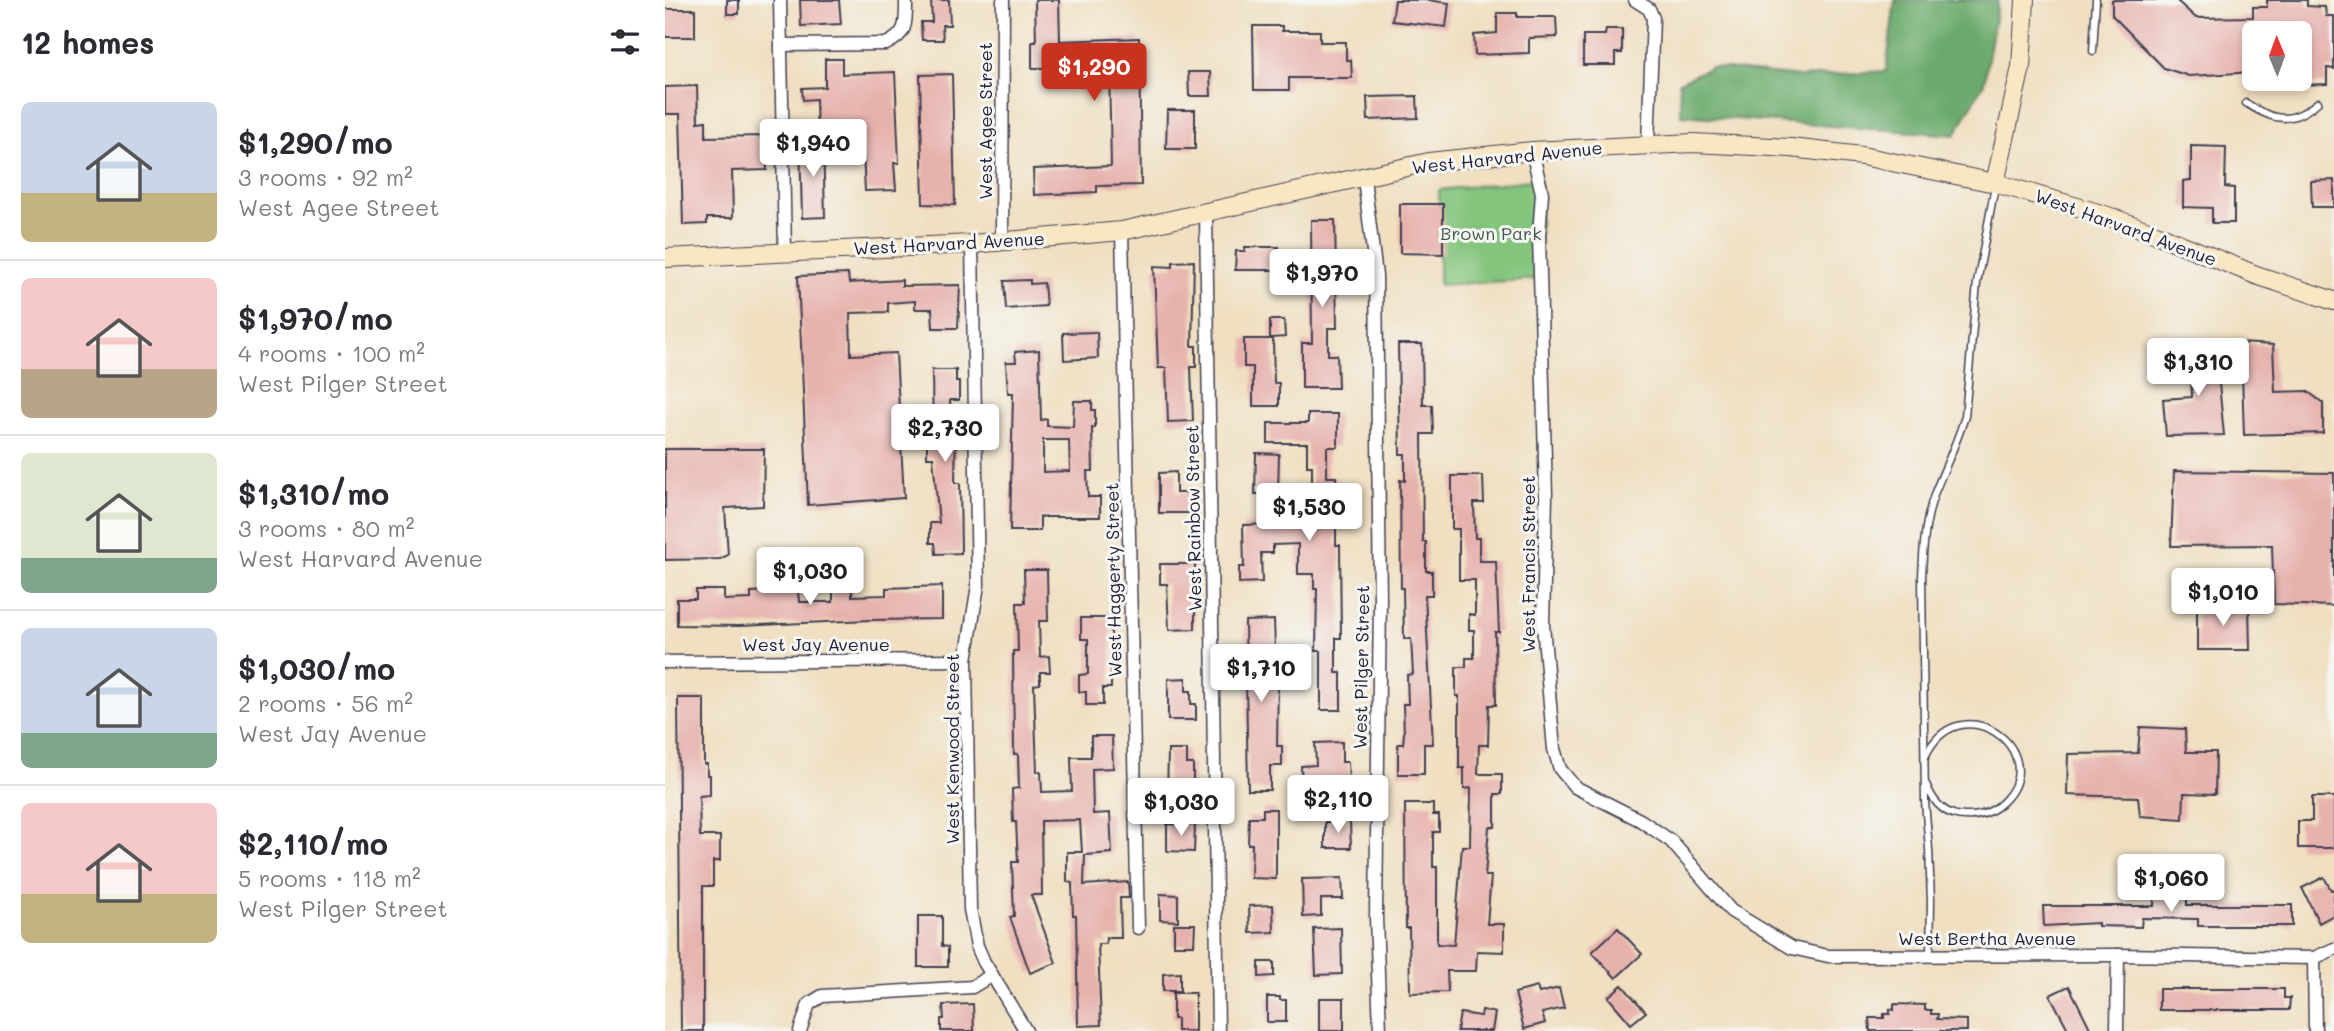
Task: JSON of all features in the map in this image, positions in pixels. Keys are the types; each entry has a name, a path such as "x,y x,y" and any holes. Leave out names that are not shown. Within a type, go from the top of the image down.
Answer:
{"main road":[{"path":"1995,183 2021,67 2025,0"},
{"name":"West Harvard Avenue","path":"665,258 972,244 1122,232 1429,162 1532,151 1648,144 1747,145 1862,156 1995,183 2105,215 2256,275 2334,301"}],"street":[{"path":"780,0 785,252"},
{"path":"781,45 886,44 896,39 904,29 906,0"},
{"name":"West Agee Street","path":"1002,242 1003,0"},
{"path":"1635,0 1649,9 1653,18 1648,144"},
{"name":"West Francis Street","path":"1532,151 1542,193 1539,236 1546,496 1543,625 1554,749 1560,769 1575,787 1640,820 1671,841 1731,911 1792,948 1828,956"},
{"name":"West Pilger Street","path":"1364,178 1376,276 1380,600 1376,916 1380,1031"},
{"name":"West Rainbow Street","path":"1206,214 1218,1031"},
{"name":"West Haggerty Street","path":"1122,232 1137,928"},
{"name":"West Kenwood Street","path":"972,244 978,585 967,660 970,909 977,946 1026,1031"},
{"name":"West Jay Avenue","path":"665,662 967,660"},
{"path":"2315,1031 2314,958 2334,949"},
{"path":"2117,1031 2118,955"},
{"name":"West Bertha Avenue","path":"1828,956 2118,955 2314,958"},
{"path":"800,1031 809,1003 823,996 972,988 992,975"}],"lane":[{"path":"2093,51 2096,0"},
{"path":"2246,103 2262,114 2286,119 2306,113 2318,102"},
{"path":"1930,955 1929,849 1924,780 1923,544 1935,493 1965,416 1977,283 1995,183"},
{"path":"1924,759 1931,745 1945,730 1956,726 1977,726 1987,728 2004,738 2015,754 2017,765 2017,776 2008,798 1989,813 1979,816 1956,816 1948,813 1933,798 1924,780"}],"green space":[{"path":"1895,0 1998,0 1984,83 1955,135 1681,115 1679,82 1711,67 1800,77 1886,71"},
{"name":"Brown Park","path":"1540,179 1540,279 1439,285 1439,190"}],"building":[{"path":"727,0 739,0 739,14 727,14"},
{"path":"800,0 839,0 841,24 801,26"},
{"path":"931,0 949,0 950,25 942,25 943,40 922,40 921,22 932,22"},
{"path":"1035,0 1059,0 1060,41 1139,38 1141,185 1097,186 1097,192 1034,195 1033,169 1111,166 1109,67 1032,68 1032,41 1036,41"},
{"path":"1395,0 1449,3 1446,27 1392,21"},
{"path":"2112,0 2176,0 2196,18 2253,17 2253,7 2267,7 2267,0 2307,0 2307,6 2325,7 2326,16 2334,16 2334,69 2327,68 2327,84 2312,85 2312,21 2242,21 2242,73 2189,76 2164,68 2112,15"},
{"path":"665,9 695,9 695,37 665,37"},
{"path":"1497,13 1517,13 1517,17 1556,17 1557,37 1529,38 1529,53 1475,55 1474,35 1497,33"},
{"path":"1253,26 1282,26 1282,31 1320,31 1320,42 1346,42 1346,60 1351,60 1352,78 1289,78 1289,90 1254,90"},
{"path":"1606,29 1622,29 1622,53 1615,53 1615,65 1583,65 1583,35 1605,35"},
{"path":"825,59 842,59 842,74 895,72 899,163 894,163 896,190 865,191 862,132 817,135 816,99 803,100 802,88 825,87"},
{"path":"1188,72 1210,72 1211,96 1189,96"},
{"path":"952,74 955,205 923,204 920,75"},
{"path":"697,86 698,122 706,121 706,137 766,136 767,170 732,171 733,218 707,218 707,224 683,225 680,114 665,114 665,87"},
{"path":"1417,96 1418,118 1368,120 1367,97"},
{"path":"1167,110 1195,110 1195,149 1166,149"},
{"path":"823,140 825,217 802,218 800,141"},
{"path":"2191,146 2226,147 2225,187 2234,188 2234,223 2212,223 2212,208 2183,207 2183,181 2191,180"},
{"path":"2334,180 2334,207 2312,207 2311,181"},
{"path":"1400,204 1443,204 1443,254 1400,253"},
{"path":"1311,220 1335,220 1337,328 1328,328 1328,355 1337,355 1338,388 1302,388 1302,343 1312,343"},
{"path":"1245,247 1279,247 1279,270 1235,270 1236,251 1245,251"},
{"path":"1194,261 1192,346 1196,346 1196,367 1191,367 1193,421 1168,422 1166,368 1158,368 1154,266 1173,267 1173,262"},
{"path":"848,274 849,283 902,280 902,286 960,285 958,328 933,328 932,309 915,309 915,301 888,303 888,312 850,313 851,355 896,353 904,498 808,505 798,276"},
{"path":"1030,280 1030,284 1044,283 1046,306 1006,309 1004,281"},
{"path":"1270,320 1284,320 1285,337 1270,338"},
{"path":"1097,332 1098,358 1064,360 1063,333"},
{"path":"1244,339 1273,339 1274,383 1279,383 1279,406 1253,406 1253,367 1244,367"},
{"path":"2190,342 2215,343 2224,435 2166,436 2163,399 2192,397"},
{"path":"2241,343 2273,345 2275,392 2307,391 2323,403 2323,433 2244,435"},
{"path":"1398,344 1422,344 1423,405 1432,405 1433,434 1422,434 1423,542 1426,542 1426,571 1432,571 1432,595 1425,595 1433,744 1424,744 1424,774 1398,774 1398,744 1403,744 1404,733 1403,704 1408,704 1407,675 1413,674 1411,639 1404,639 1401,588 1400,480 1405,481 1405,454 1400,454"},
{"path":"1039,350 1041,420 1047,419 1047,426 1073,427 1074,401 1092,401 1095,428 1092,428 1093,471 1087,471 1088,497 1100,497 1100,517 1040,517 1040,531 1010,531 1013,393 1008,393 1006,362 1016,362 1015,352","holes":["1043,440 1069,440 1070,471 1043,472"]},
{"path":"932,370 956,370 956,382 959,382 959,400 950,400 952,431 956,431 955,483 960,483 961,553 936,554 935,543 930,543 930,523 939,523 933,457 927,457 927,438 933,438"},
{"path":"1308,414 1338,414 1338,447 1327,447 1327,477 1336,477 1336,545 1340,545 1341,638 1336,638 1336,673 1341,673 1341,710 1321,710 1321,651 1316,651 1317,589 1314,589 1314,574 1298,574 1298,544 1273,545 1273,553 1261,553 1262,582 1239,583 1239,567 1244,567 1243,525 1299,523 1299,505 1312,505 1312,466 1307,466 1307,443 1268,443 1268,423 1308,423"},
{"path":"665,449 764,449 763,506 725,508 728,555 720,559 665,560"},
{"path":"1256,453 1279,454 1278,494 1255,494"},
{"path":"2174,471 2334,473 2334,606 2274,604 2272,545 2171,546"},
{"path":"1176,472 1176,493 1191,493 1191,513 1159,513 1159,473"},
{"path":"1452,476 1483,476 1484,503 1474,503 1475,538 1479,538 1479,561 1496,561 1499,632 1495,632 1496,705 1489,705 1488,745 1479,745 1478,774 1502,774 1502,794 1495,794 1495,827 1489,827 1485,876 1491,876 1487,924 1504,924 1504,952 1477,951 1476,971 1447,971 1448,992 1410,993 1409,928 1406,928 1405,804 1433,804 1433,815 1439,815 1439,832 1433,832 1433,867 1437,867 1437,944 1454,945 1462,846 1470,846 1471,788 1464,789 1464,768 1459,768 1459,696 1456,696 1456,667 1466,667 1466,658 1474,658 1474,630 1469,630 1469,614 1475,615 1475,580 1459,580 1459,529 1452,529"},
{"path":"1160,564 1195,564 1195,629 1169,630 1167,584 1160,584"},
{"path":"1024,570 1047,570 1048,621 1039,621 1040,657 1049,656 1050,672 1040,672 1040,684 1034,685 1037,772 1041,772 1042,792 1072,791 1071,757 1091,757 1091,736 1112,736 1113,768 1092,769 1093,814 1110,813 1112,853 1085,855 1084,885 1128,882 1129,898 1120,898 1121,938 1106,938 1106,944 1098,944 1101,1025 1078,1026 1076,915 1073,915 1072,883 1067,882 1067,852 1082,852 1080,820 1041,821 1042,895 1031,895 1056,963 1030,973 1010,917 1014,916 1012,862 1018,862 1012,789 1019,788 1018,754 1014,754 1013,651 1018,651 1017,603 1025,603"},
{"path":"833,584 852,584 852,596 886,595 886,588 942,586 942,619 739,626 677,625 677,599 696,599 696,590 724,590 724,600 751,599 751,592 798,590 799,602 833,602"},
{"path":"2249,606 2250,650 2197,650 2197,607"},
{"path":"1081,618 1111,618 1111,688 1103,688 1103,705 1086,705 1086,692 1079,692 1079,675 1088,674 1088,639 1081,639"},
{"path":"1274,620 1278,678 1277,746 1282,746 1282,766 1270,766 1270,790 1248,790 1245,621"},
{"path":"1186,678 1186,691 1191,691 1191,704 1196,704 1196,720 1168,720 1168,679"},
{"path":"678,698 704,698 704,764 707,764 707,775 710,775 710,795 699,796 700,836 720,836 720,861 713,861 713,886 703,886 703,1031 681,1031"},
{"path":"2140,727 2185,729 2186,752 2216,752 2215,794 2184,793 2183,819 2140,816 2138,797 2067,795 2068,754 2138,753"},
{"path":"1342,742 1342,762 1348,762 1349,783 1302,784 1301,766 1316,765 1315,743"},
{"path":"1168,750 1187,750 1187,764 1193,764 1193,800 1167,800"},
{"path":"2312,797 2334,797 2334,848 2298,848 2298,821 2312,821"},
{"path":"1263,809 1276,809 1276,879 1251,878 1252,844 1248,844 1249,817 1263,817"},
{"path":"1325,822 1350,822 1351,848 1325,848"},
{"path":"1167,824 1195,825 1194,852 1167,851"},
{"path":"2324,877 2331,890 2334,889 2334,915 2319,923 2302,888"},
{"path":"1342,878 1343,899 1321,899 1321,916 1303,917 1302,879"},
{"path":"1160,894 1178,895 1178,921 1160,920"},
{"path":"2154,898 2187,898 2187,905 2292,905 2292,926 2198,926 2198,919 2142,918 2141,927 2098,926 2098,923 2044,926 2043,906 2154,906"},
{"path":"1273,905 1274,932 1250,933 1249,906"},
{"path":"918,916 942,916 942,946 948,947 948,967 918,967"},
{"path":"1174,924 1195,924 1194,945 1174,945"},
{"path":"1341,928 1342,974 1316,975 1314,929"},
{"path":"1618,928 1642,954 1616,978 1592,952"},
{"path":"1259,962 1274,962 1274,976 1259,977"},
{"path":"1180,973 1180,991 1163,991 1163,974"},
{"path":"1622,985 1646,1012 1631,1024 1608,997"},
{"path":"2069,986 2090,1028 2084,1031 2069,1031 2050,995"},
{"path":"1537,987 1539,993 1559,988 1564,1008 1542,1013 1545,1023 1524,1029 1515,993"},
{"path":"2159,989 2284,989 2284,998 2290,998 2289,1010 2159,1010"},
{"path":"1173,993 1195,993 1195,1031 1177,1031 1177,1019 1173,1019"},
{"path":"1267,997 1286,1000 1286,1022 1267,1022"},
{"path":"1319,998 1344,998 1344,1031 1319,1031"},
{"path":"973,1004 974,1031 941,1031 943,1005"},
{"path":"1894,1004 1925,1005 1925,1010 1938,1014 1937,1019 1967,1020 1967,1031 1870,1031 1869,1018 1884,1018 1884,1014 1890,1014 1890,1009 1894,1010"},
{"path":"1482,1010 1495,1013 1492,1031 1457,1031 1460,1013 1481,1016"}]}
